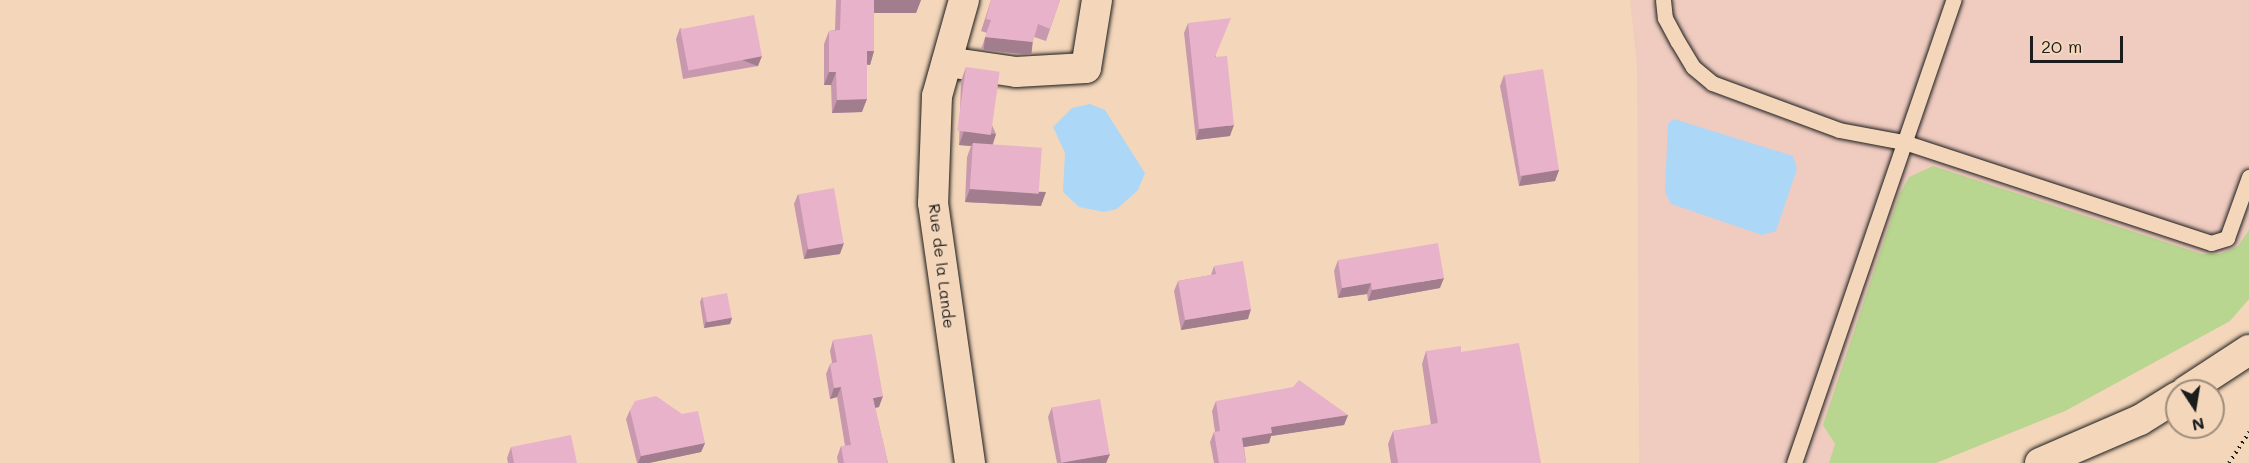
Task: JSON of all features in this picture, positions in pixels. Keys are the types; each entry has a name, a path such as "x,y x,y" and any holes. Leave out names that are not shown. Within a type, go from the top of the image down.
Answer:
{"street":[{"name":"Rue de la Lande","path":"963,0 934,120 933,203 970,463"},
{"path":"947,62 1016,72 1086,68 1097,0"},
{"path":"2204,379 2249,350"},
{"path":"2040,463 2140,420 2165,404"}],"lane":[{"path":"1663,0 1665,18 1678,42 1693,67 1712,84 1839,130 1904,142 2211,243 2227,238 2249,177"},
{"path":"1794,463 1953,0"}],"path":[{"path":"2229,463 2249,432"}],"shaded area":[{"path":"1630,0 2249,0 2249,299 2230,321 2065,411 1936,463 1639,463 1637,67"}],"green space":[{"path":"1933,166 2202,254 2220,254 2238,246 2249,230 2249,299 2230,321 2065,411 1936,463 1829,463 1835,444 1823,425 1899,195 1909,177"}],"water":[{"path":"1090,104 1105,110 1145,173 1138,190 1117,209 1104,212 1079,207 1063,192 1065,153 1053,127 1072,108"},
{"path":"1674,119 1793,156 1797,169 1776,231 1762,235 1671,204 1665,192 1668,123"}],"building":[{"path":"841,0 874,0 874,51 867,51 867,99 837,100 836,72 829,72 829,31 840,30"},
{"path":"991,0 1060,0 1050,29 1038,24 1033,42 985,37 991,20 986,19"},
{"path":"754,15 762,56 688,71 680,29"},
{"path":"1231,18 1215,57 1227,56 1234,125 1199,129 1188,23"},
{"path":"966,67 1000,72 991,135 957,130"},
{"path":"1543,69 1559,170 1520,176 1504,75"},
{"path":"973,143 1042,148 1039,194 970,189"},
{"path":"834,188 844,243 808,249 799,194"},
{"path":"1438,243 1444,278 1372,290 1371,283 1342,288 1338,260"},
{"path":"1243,261 1251,309 1185,320 1178,281 1216,274 1214,266"},
{"path":"727,293 732,318 707,322 702,298"},
{"path":"872,334 883,396 873,398 888,463 844,463 841,446 851,445 841,387 834,388 830,364 837,362 833,340"},
{"path":"1519,343 1541,463 1398,463 1393,431 1438,423 1426,351 1461,346 1461,352"},
{"path":"1299,380 1348,415 1271,427 1272,433 1242,438 1246,463 1219,463 1214,432 1220,431 1216,401 1293,387"},
{"path":"656,396 682,414 698,411 705,443 641,456 630,410 635,401"},
{"path":"1100,399 1110,454 1061,463 1052,408"},
{"path":"571,435 577,463 514,463 511,447"}]}
